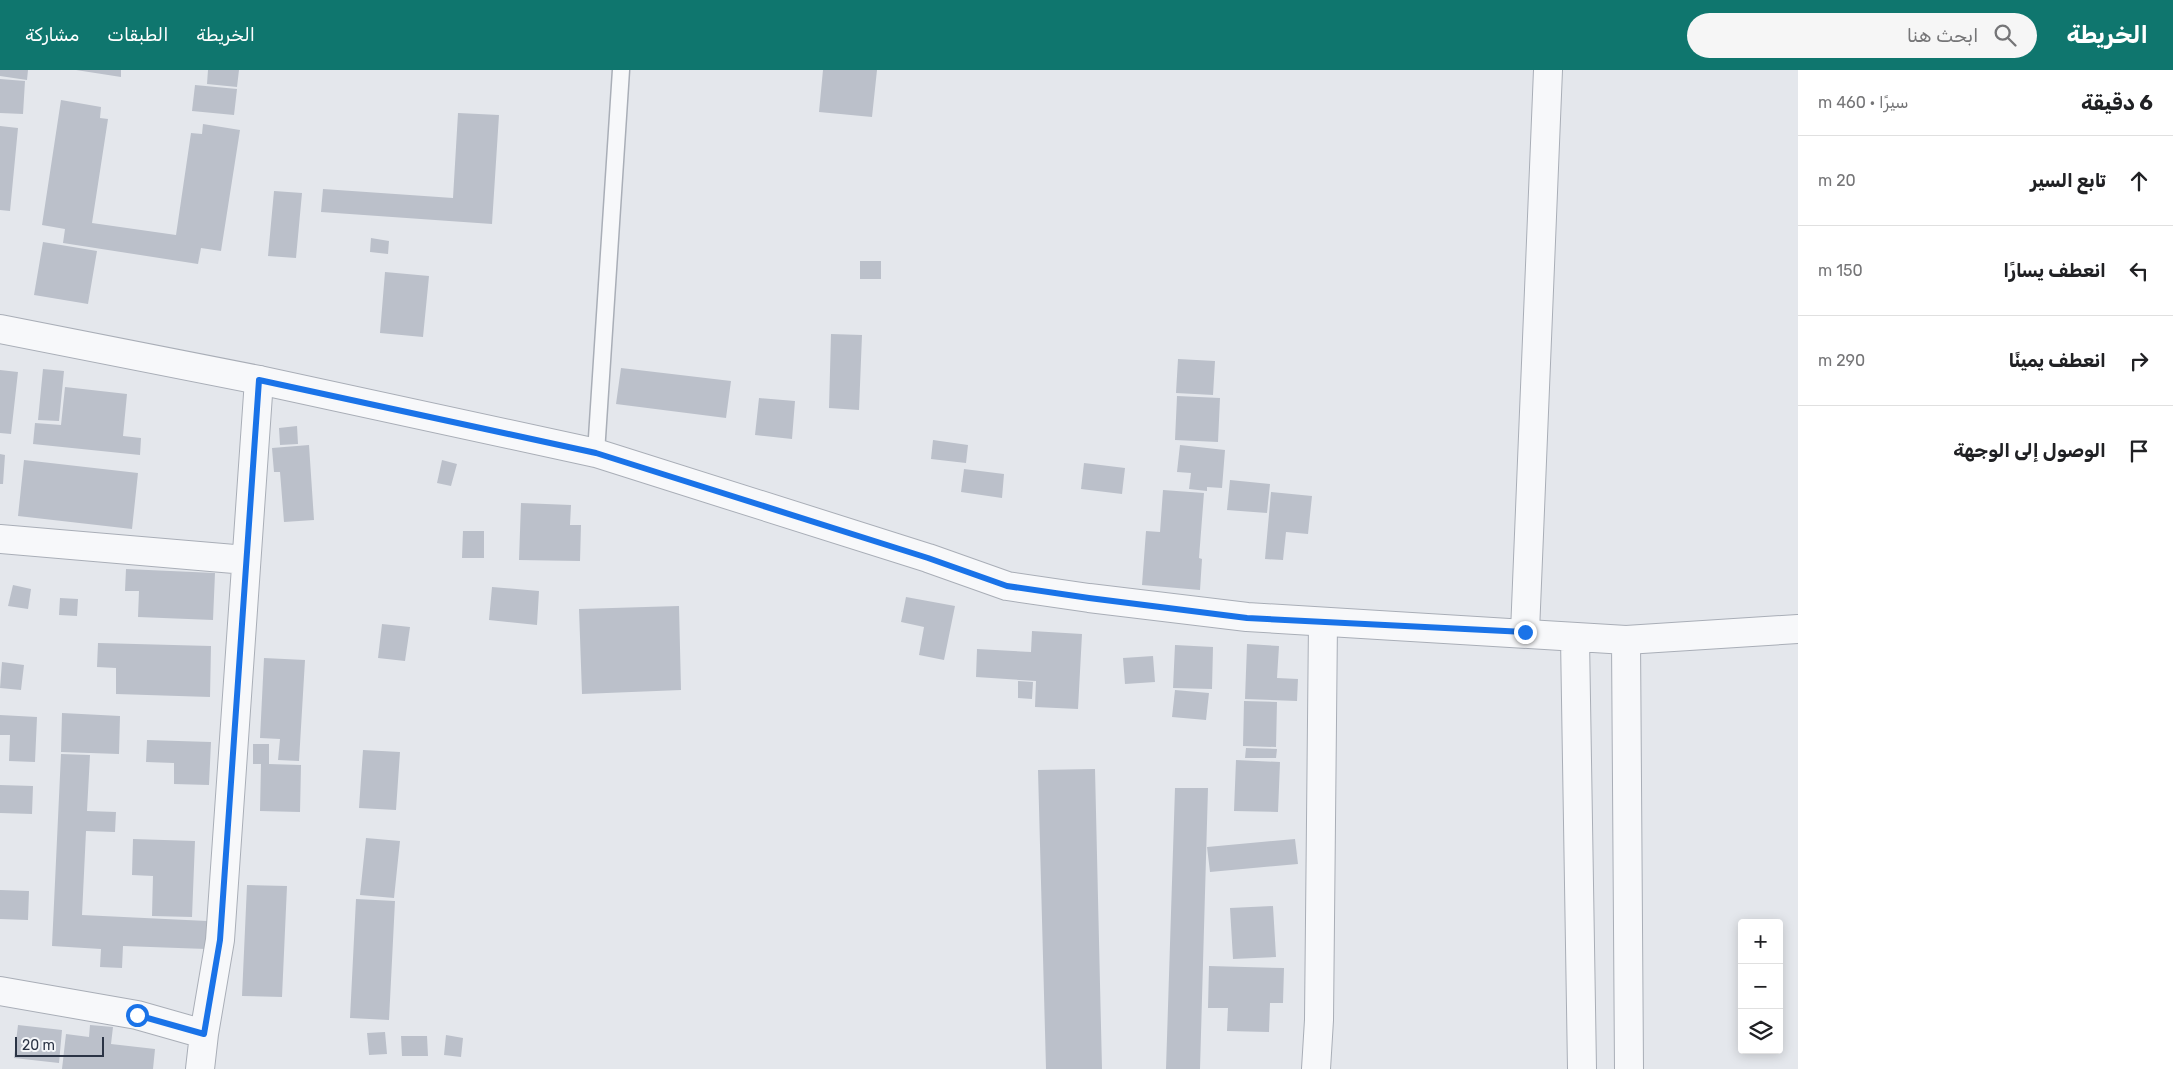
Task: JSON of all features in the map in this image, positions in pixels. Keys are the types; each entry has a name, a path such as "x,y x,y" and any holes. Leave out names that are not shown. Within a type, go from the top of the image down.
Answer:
{"street":[{"path":"1525,632 1548,70"},
{"path":"0,329 259,380 596,453 928,558 1007,586 1247,618 1525,632 1575,638 1626,640 1798,629"},
{"path":"200,1069 220,940 259,380"},
{"path":"0,539 246,560"},
{"path":"1316,1069 1319,1020 1323,622"},
{"path":"1575,638 1582,1069"},
{"path":"1626,640 1629,1069"},
{"path":"0,991 137,1015 204,1034"}],"lane":[{"path":"596,453 621,70"}],"building":[{"path":"0,70 28,70 27,80 0,76"},
{"path":"76,70 121,70 121,77"},
{"path":"208,70 239,70 237,87 207,84"},
{"path":"823,70 877,70 872,117 819,112"},
{"path":"0,79 25,81 23,114 0,113"},
{"path":"195,85 237,89 234,115 192,111"},
{"path":"61,100 101,107 100,118 108,119 92,223 176,235 191,133 202,134 203,124 240,130 221,251 201,248 198,264 63,243 65,229 42,225"},
{"path":"458,113 499,115 492,224 321,212 323,189 453,198"},
{"path":"0,126 18,128 10,211 0,210"},
{"path":"274,191 302,193 296,258 268,256"},
{"path":"371,238 389,241 388,254 370,252"},
{"path":"43,242 97,251 88,304 34,295"},
{"path":"860,261 881,261 881,279 860,279"},
{"path":"385,272 429,276 423,337 380,333"},
{"path":"831,334 862,335 859,410 829,408"},
{"path":"1178,359 1215,361 1213,395 1176,393"},
{"path":"621,368 731,381 726,418 616,404"},
{"path":"43,369 64,371 59,421 38,420"},
{"path":"0,370 18,372 11,434 0,433"},
{"path":"65,387 127,394 123,436 141,438 140,455 33,444 35,423 61,425"},
{"path":"1177,396 1220,398 1218,442 1175,440"},
{"path":"759,398 795,401 792,439 755,435"},
{"path":"297,426 298,444 280,445 279,428"},
{"path":"933,440 968,445 966,463 931,459"},
{"path":"309,445 314,520 284,522 280,472 274,472 272,448"},
{"path":"1180,445 1225,450 1222,488 1207,487 1207,491 1189,489 1191,473 1177,472"},
{"path":"0,454 5,455 3,484 0,484"},
{"path":"24,460 138,473 132,529 18,516"},
{"path":"442,460 457,464 451,486 437,483"},
{"path":"1084,463 1125,468 1122,494 1081,489"},
{"path":"964,469 1004,474 1002,498 961,492"},
{"path":"1230,480 1270,484 1267,513 1227,510"},
{"path":"1163,490 1204,493 1199,558 1202,559 1200,590 1142,585 1146,531 1160,532"},
{"path":"1271,492 1312,496 1308,534 1286,532 1283,560 1265,559"},
{"path":"521,503 571,505 570,525 581,525 580,561 519,560"},
{"path":"463,531 484,531 484,558 462,558"},
{"path":"126,569 215,573 213,620 138,617 139,591 125,591"},
{"path":"13,585 31,589 28,609 8,606"},
{"path":"492,587 539,591 537,625 489,620"},
{"path":"906,597 955,606 944,660 919,655 924,627 901,622"},
{"path":"60,598 78,599 77,616 59,615"},
{"path":"679,606 681,690 582,694 579,609"},
{"path":"382,624 410,627 405,661 378,658"},
{"path":"1032,631 1082,634 1078,709 1035,707 1036,681 976,677 977,649 1031,652"},
{"path":"98,643 211,646 210,697 116,694 116,668 97,667"},
{"path":"1247,644 1279,646 1277,678 1298,679 1297,701 1245,699"},
{"path":"1175,645 1213,647 1212,689 1173,688"},
{"path":"1153,656 1155,682 1125,684 1123,658"},
{"path":"264,658 305,660 299,761 278,760 280,739 260,738"},
{"path":"2,662 24,665 21,690 0,688"},
{"path":"1018,681 1033,682 1032,699 1018,698"},
{"path":"1175,690 1209,693 1206,720 1172,717"},
{"path":"1244,701 1277,702 1276,747 1243,746"},
{"path":"62,713 120,716 119,754 61,752"},
{"path":"0,715 37,717 35,762 9,761 10,735 0,735"},
{"path":"147,740 211,742 209,785 174,784 174,763 146,762"},
{"path":"253,744 269,744 269,764 301,765 300,812 260,811 261,764 253,764"},
{"path":"1246,748 1277,749 1276,758 1245,758"},
{"path":"363,750 400,752 396,810 359,808"},
{"path":"61,754 90,755 87,811 116,812 115,832 86,831 82,915 207,921 206,949 123,946 122,968 100,967 101,949 52,946"},
{"path":"1236,760 1280,762 1278,812 1234,811"},
{"path":"1095,769 1102,1069 1046,1069 1038,770"},
{"path":"0,785 33,786 32,814 0,813"},
{"path":"1175,788 1208,788 1200,1069 1166,1069"},
{"path":"366,838 400,841 394,898 360,895"},
{"path":"133,839 195,841 192,917 152,916 153,876 132,875"},
{"path":"1295,839 1298,864 1210,872 1207,847"},
{"path":"247,885 287,886 282,997 242,996"},
{"path":"0,890 29,891 28,920 0,919"},
{"path":"356,899 395,901 389,1020 350,1018"},
{"path":"1273,906 1276,957 1233,959 1230,908"},
{"path":"1209,966 1284,968 1283,1003 1270,1003 1269,1032 1227,1031 1228,1008 1208,1008"},
{"path":"18,1025 62,1030 59,1063 14,1058"},
{"path":"90,1025 113,1027 111,1044 155,1049 153,1069 62,1069 66,1034 89,1037"},
{"path":"385,1032 387,1054 369,1055 367,1033"},
{"path":"446,1035 463,1038 461,1057 444,1055"},
{"path":"401,1036 427,1036 428,1056 402,1056"}],"route":[{"path":"137,1015 204,1034 220,940 259,380 596,453 928,558 1007,586 1247,618 1525,632"}]}
